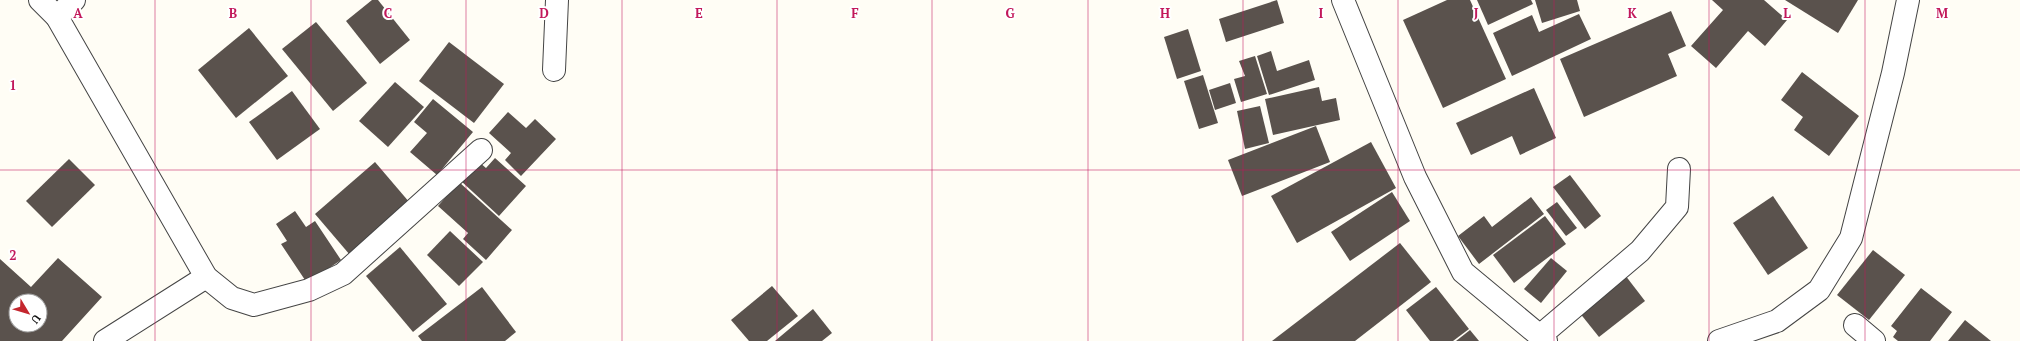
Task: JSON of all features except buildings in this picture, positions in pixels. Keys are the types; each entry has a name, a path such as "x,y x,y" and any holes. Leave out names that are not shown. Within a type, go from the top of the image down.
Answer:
{"street":[{"path":"40,0 56,17 206,277 232,298 254,304 309,290 343,274 481,150"},
{"path":"56,17 74,0"},
{"path":"554,70 558,0"},
{"path":"1343,0 1415,177 1463,272 1544,338 1640,251 1677,207 1679,169"},
{"path":"1719,341 1778,321 1819,290 1851,238 1893,73 1908,0"},
{"path":"106,341 206,277"},
{"path":"1855,325 1874,341"}]}
